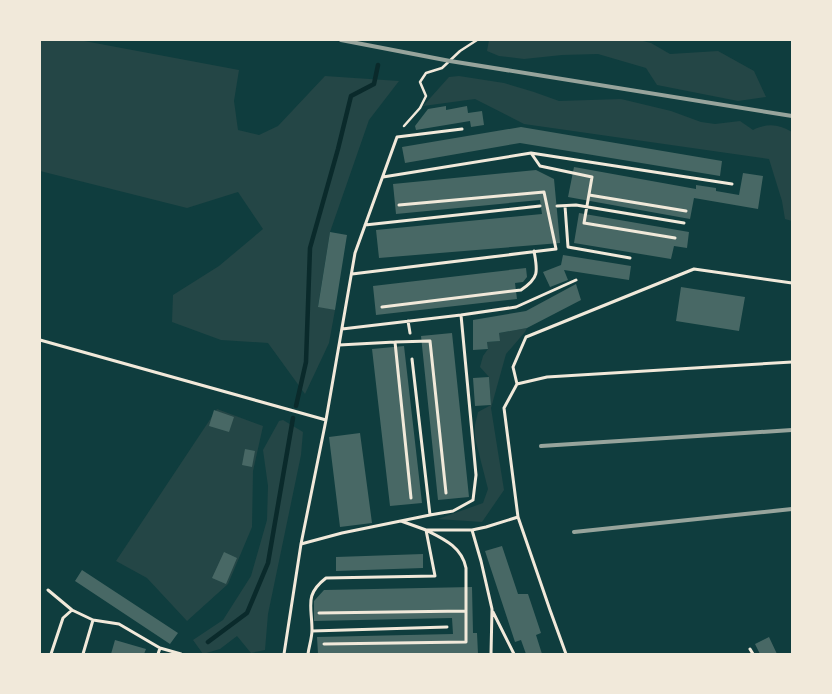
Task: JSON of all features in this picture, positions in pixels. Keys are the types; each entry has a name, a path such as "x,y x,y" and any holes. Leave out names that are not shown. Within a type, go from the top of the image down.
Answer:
{"lane":[{"path":"284,654 301,544 326,420 355,253 397,136 462,129"},
{"path":"382,178 531,153 732,184"},
{"path":"531,153 540,166 592,176 584,223 675,238"},
{"path":"352,274 556,249 544,192 399,205"},
{"path":"588,195 686,211"},
{"path":"557,206 576,205 684,223"},
{"path":"365,225 540,206"},
{"path":"565,206 568,247 630,258"},
{"path":"382,307 521,290 535,279 537,269 534,251"},
{"path":"566,654 518,517 504,408 517,384 513,367 526,337 694,269 792,283"},
{"path":"342,329 516,307 576,280"},
{"path":"301,544 400,520 453,511 473,500 476,475 460,315"},
{"path":"408,321 410,333"},
{"path":"40,340 326,420"},
{"path":"339,345 430,341 446,493"},
{"path":"395,342 410,498"},
{"path":"412,359 430,515"},
{"path":"517,384 547,377 792,362"},
{"path":"426,530 472,530 518,517"},
{"path":"324,644 466,642 466,568 464,557 446,540 400,520"},
{"path":"308,654 312,631 310,602 315,587 326,578 435,576 426,530"},
{"path":"472,530 482,561 492,609 491,654"},
{"path":"48,590 72,610 93,620 119,624 160,648 181,654"},
{"path":"492,609 514,654"},
{"path":"52,654 63,618 72,610"},
{"path":"319,614 466,611"},
{"path":"83,654 93,620"},
{"path":"312,631 447,627"},
{"path":"158,654 160,648"},
{"path":"750,649 753,654"}],"path":[{"path":"397,136 408,120 420,108 426,96 420,82 426,73 442,68 460,51 477,40"}],"shaded area":[{"path":"40,40 79,40 239,70 234,101 238,130 259,135 278,126 325,76 399,81 369,120 330,232 318,306 335,310 329,343 305,394 268,343 221,340 172,322 173,295 219,266 263,229 238,192 187,208 40,171"},
{"path":"489,40 639,40 651,43 670,54 718,51 754,71 766,97 738,101 657,85 646,68 598,54 524,59 499,56 487,51"},
{"path":"459,76 504,83 559,101 621,99 671,111 701,122 715,124 740,121 753,130 768,125 787,129 792,132 792,221 785,219 782,201 769,159 524,124 475,99 423,106 449,77"},
{"path":"527,328 506,354 491,408 504,490 482,522 438,519 483,503 488,489 475,438 475,425 478,412 491,405 489,377 480,367 483,356 488,349 487,342 499,341 499,333"},
{"path":"217,409 263,426 253,471 252,527 228,584 187,621 147,578 116,561"},
{"path":"283,420 303,432 301,455 268,614 265,650 251,653 237,636 220,649 203,654 193,640 223,620 251,576 267,520 268,486 263,450 279,421"}],"building":[{"path":"446,106 446,110 467,106 468,113 482,111 484,125 471,127 470,121 416,130 415,126 428,109"},
{"path":"521,127 722,161 720,176 520,143 405,163 402,147"},
{"path":"574,167 696,189 696,185 716,188 716,191 739,195 743,173 763,176 758,209 694,198 690,219 568,197"},
{"path":"536,170 554,179 560,243 379,258 376,230 542,214 540,200 396,214 393,184"},
{"path":"579,213 689,232 687,248 674,246 671,259 574,243"},
{"path":"330,232 347,235 335,310 318,307"},
{"path":"563,255 631,266 629,280 564,270 568,280 550,287 543,272 561,265"},
{"path":"526,268 527,277 523,282 515,283 517,299 376,315 373,286"},
{"path":"576,284 581,300 527,328 499,333 500,341 487,342 488,349 473,350 473,320 526,311"},
{"path":"681,287 745,297 739,331 676,321"},
{"path":"452,333 469,497 438,500 421,336"},
{"path":"404,346 422,503 390,506 372,349"},
{"path":"489,377 491,405 475,406 473,378"},
{"path":"214,410 234,417 229,432 209,426"},
{"path":"360,433 372,523 340,527 329,437"},
{"path":"245,449 255,451 252,467 242,465"},
{"path":"502,546 518,594 528,594 541,633 536,635 542,654 526,654 521,640 515,642 485,551"},
{"path":"224,552 237,558 226,584 212,578"},
{"path":"423,554 423,568 336,571 336,557"},
{"path":"82,570 178,633 170,644 75,581"},
{"path":"472,587 473,633 477,633 478,654 318,654 317,637 453,634 452,618 314,621 314,601 324,590"},
{"path":"769,637 777,654 760,654 755,644"},
{"path":"115,640 146,649 144,654 111,654"}],"waterway":[{"path":"296,406 306,362 310,248 351,96 374,84 378,65"},
{"path":"208,642 247,613 268,563 293,418"}],"railway":[{"path":"341,40 450,61 792,116"},
{"path":"541,446 792,430"},
{"path":"574,532 792,509"}]}
